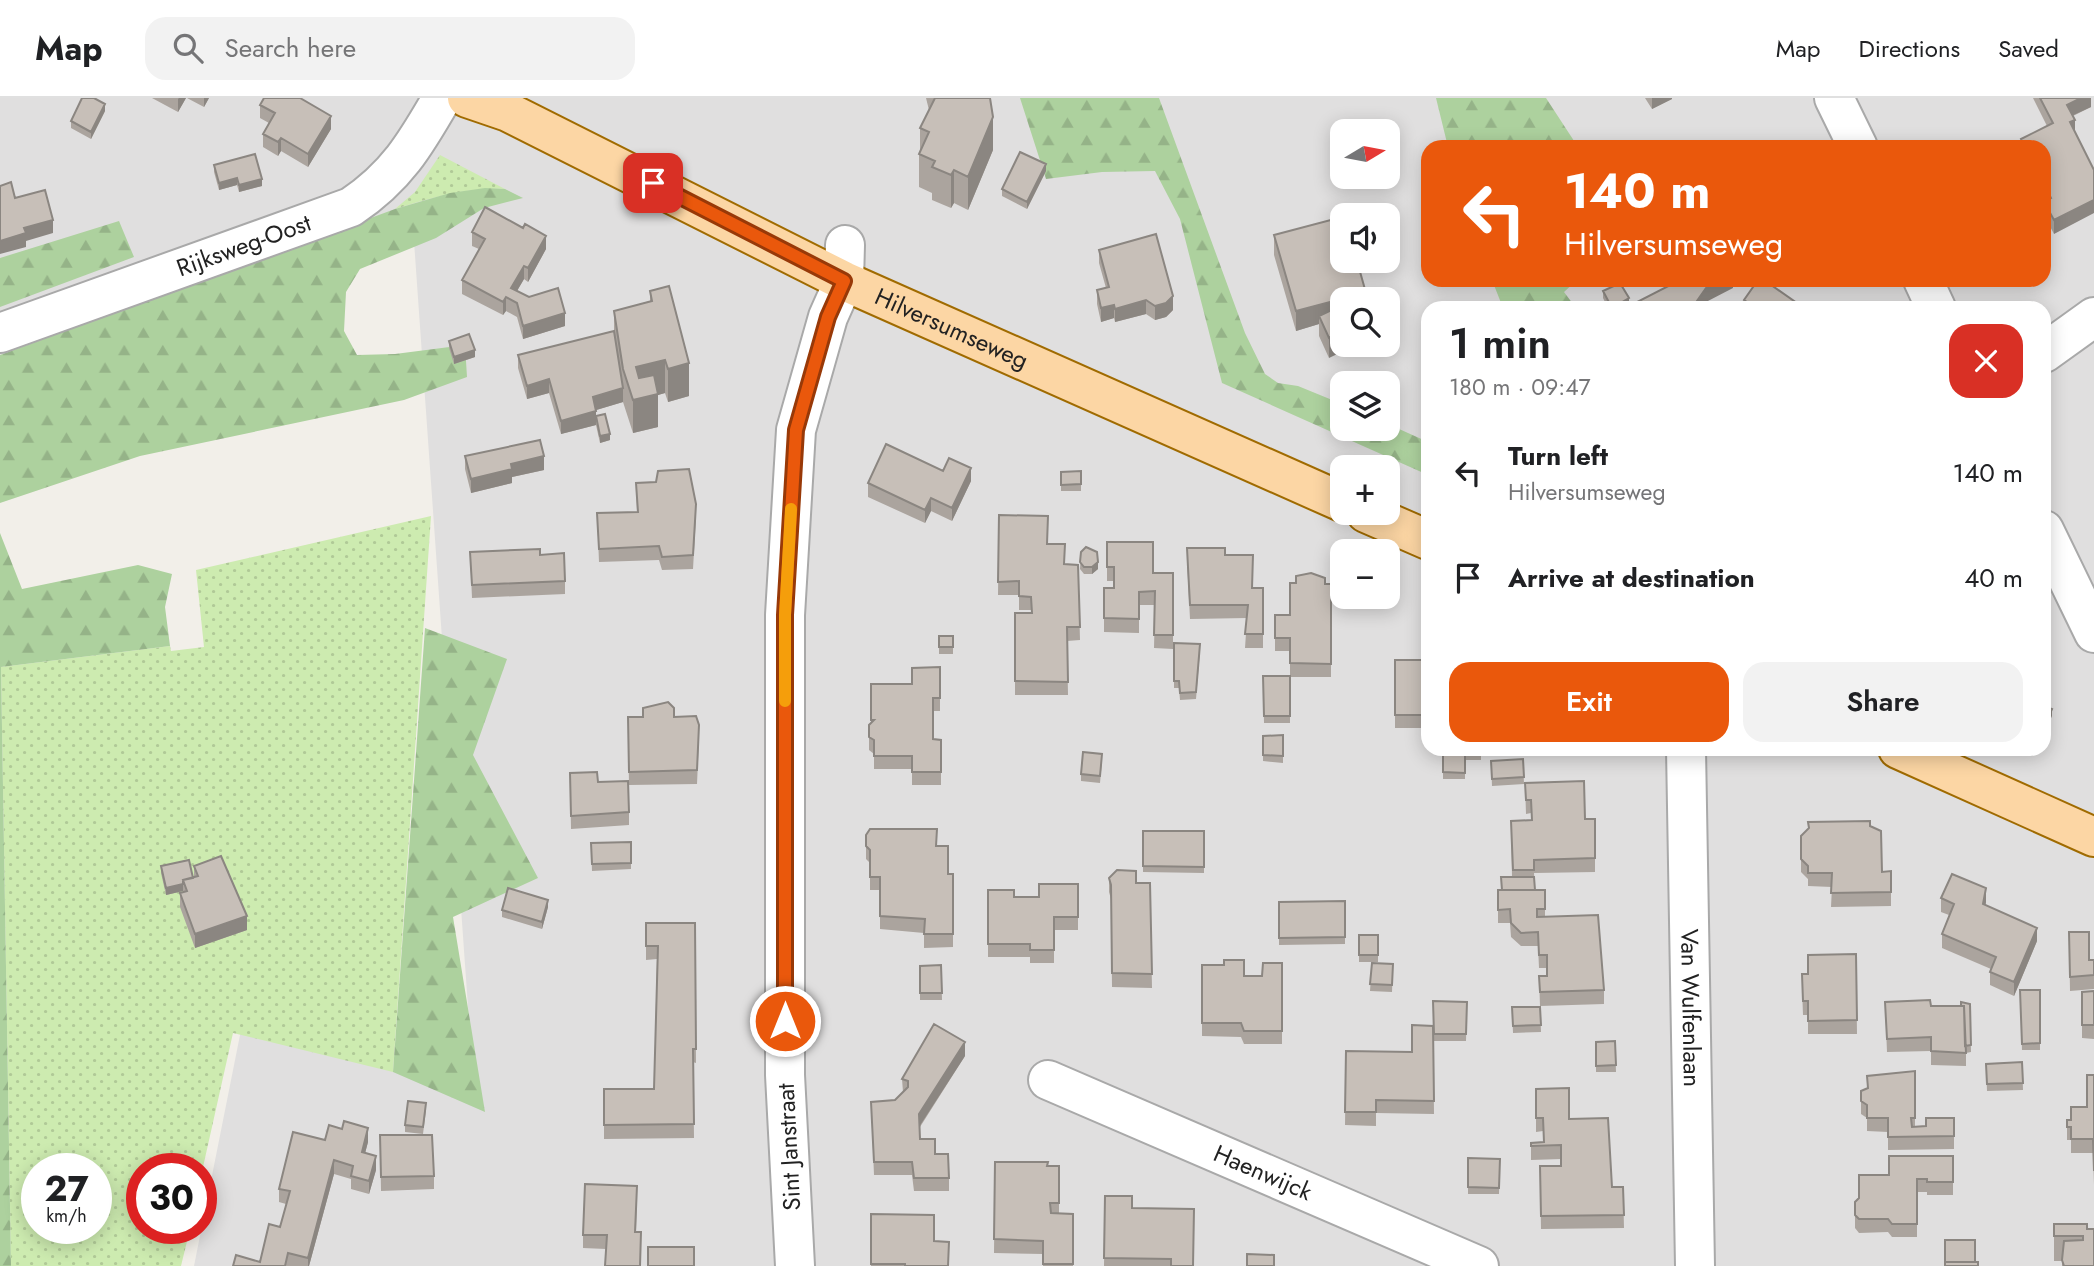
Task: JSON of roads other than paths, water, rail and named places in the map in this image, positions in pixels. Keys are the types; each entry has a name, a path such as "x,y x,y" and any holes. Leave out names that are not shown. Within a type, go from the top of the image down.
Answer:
{"main road":[{"name":"Hilversumseweg","path":"481,100 844,263 1330,496"},
{"path":"1394,525 1421,537"},
{"path":"1914,756 2094,837"}],"street":[{"name":"Rijksweg-Oost","path":"0,333 351,207 381,187 425,129 442,98"},
{"path":"1834,98 1855,140"},
{"name":"Sint Janstraat","path":"794,1266 785,1075 785,615 796,430 844,263"},
{"path":"2051,348 2094,317"},
{"path":"2051,544 2094,633"},
{"name":"Van Wulfenlaan","path":"1686,756 1695,1266"},
{"name":"Haenwijck","path":"1048,1080 1479,1266"}]}
